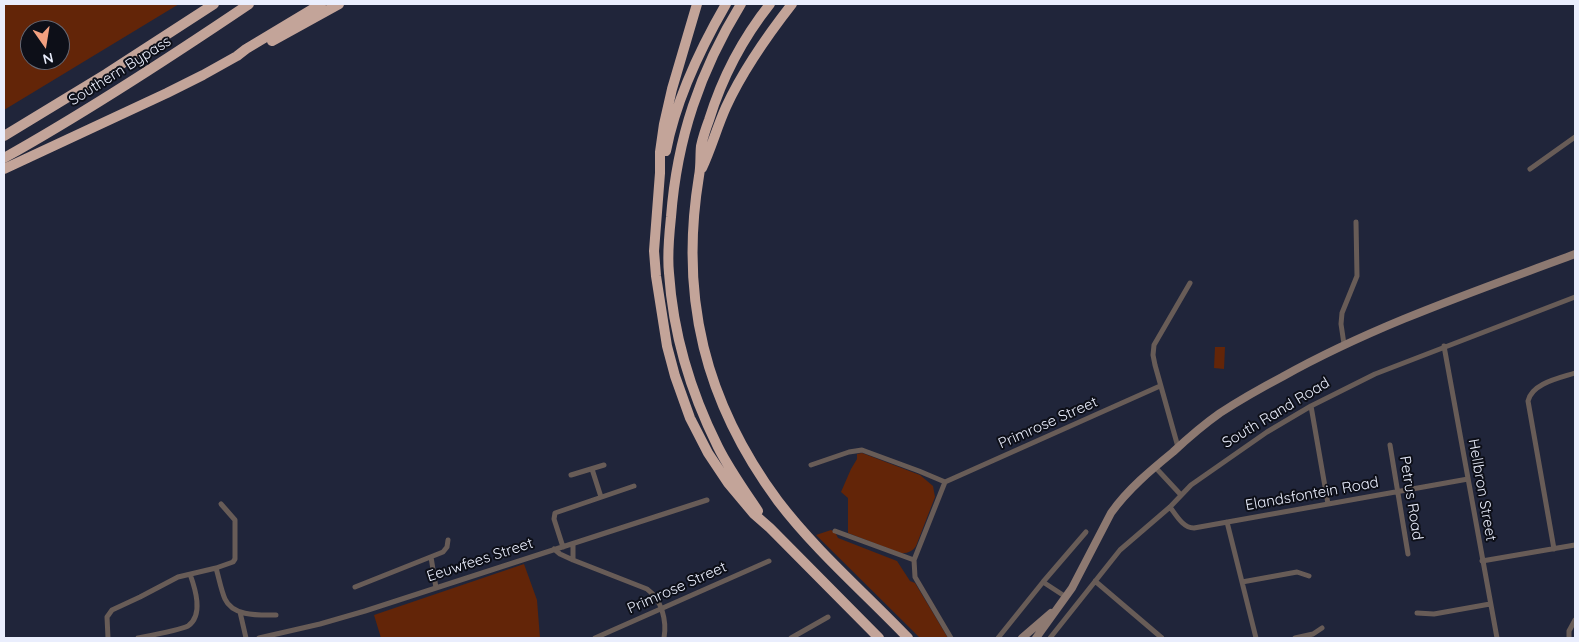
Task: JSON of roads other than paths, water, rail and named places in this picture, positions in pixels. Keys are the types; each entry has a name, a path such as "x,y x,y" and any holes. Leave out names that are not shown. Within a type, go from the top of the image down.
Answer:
{"highway":[{"name":"Southern Bypass","path":"4,136 106,74 214,4"},
{"name":"Southern Bypass","path":"4,158 118,91 249,4"},
{"path":"4,169 203,75 321,4"},
{"path":"242,53 268,43 339,4"},
{"path":"697,4 664,124 660,152 654,251 656,276 664,328 675,376 690,418 708,453 728,483 754,514 770,528"},
{"path":"660,174 682,94 726,4"},
{"path":"741,4 714,51 696,95 678,159 672,196 668,250 669,275 680,341 688,373 704,414 718,447 736,478 770,528 879,638"},
{"path":"770,4 746,38 723,82 713,106 701,145 700,172 695,199 692,269 695,304 702,343 722,404 754,465 779,502 819,548 908,638"},
{"path":"700,172 708,156 720,121 737,85 768,35 792,4"}],"main road":[{"name":"South Rand Road","path":"1036,638 1066,597 1083,569 1111,513 1125,494 1218,414 1304,364 1344,344 1409,316 1575,254"},
{"name":"South Rand Road","path":"1022,638 1060,605"}],"street":[{"path":"1530,169 1575,137"},
{"path":"1344,344 1341,324 1342,313 1357,276 1356,222"},
{"path":"1178,447 1153,359 1153,348 1190,283"},
{"name":"South Rand Road","path":"1050,638 1120,550 1170,507 1197,480 1267,432 1311,406 1374,374 1575,297"},
{"name":"Hellbron Street","path":"1444,346 1497,638"},
{"path":"1554,548 1528,403 1531,392 1575,372"},
{"name":"Primrose Street","path":"945,482 1160,386"},
{"path":"1311,406 1328,504"},
{"name":"Petrus Road","path":"1390,445 1408,554"},
{"path":"811,465 849,452 862,450 945,482 914,560 914,569 915,576 952,638"},
{"path":"571,475 604,465"},
{"path":"1155,467 1181,495"},
{"path":"592,469 600,497"},
{"name":"Elandsfontein Road","path":"1170,507 1188,528 1198,528 1468,478"},
{"path":"562,547 554,519 555,513 634,486"},
{"name":"Eeuwfees Street","path":"259,638 320,624 707,500"},
{"path":"108,638 107,617 112,610 178,577 216,568 233,562 236,559 235,520 221,504"},
{"path":"1228,522 1256,638"},
{"path":"836,531 914,560"},
{"path":"998,638 1086,532"},
{"path":"355,586 446,550 448,540"},
{"path":"573,544 573,560"},
{"path":"1482,562 1575,545"},
{"path":"554,549 573,560 648,589 656,596 661,609 665,624 664,638"},
{"path":"431,557 436,588"},
{"name":"Primrose Street","path":"595,638 769,561"},
{"path":"216,568 226,600 234,609 240,612 276,615"},
{"path":"1242,582 1297,572 1309,576"},
{"path":"138,638 184,627 191,622 196,612 197,599 190,574"},
{"path":"1095,581 1162,638"},
{"path":"1043,582 1066,597"},
{"path":"1417,613 1434,614 1490,604"},
{"path":"240,612 246,638"},
{"path":"791,638 828,617"},
{"path":"1569,638 1569,631 1575,620"},
{"path":"1295,638 1314,634 1322,628"}]}
